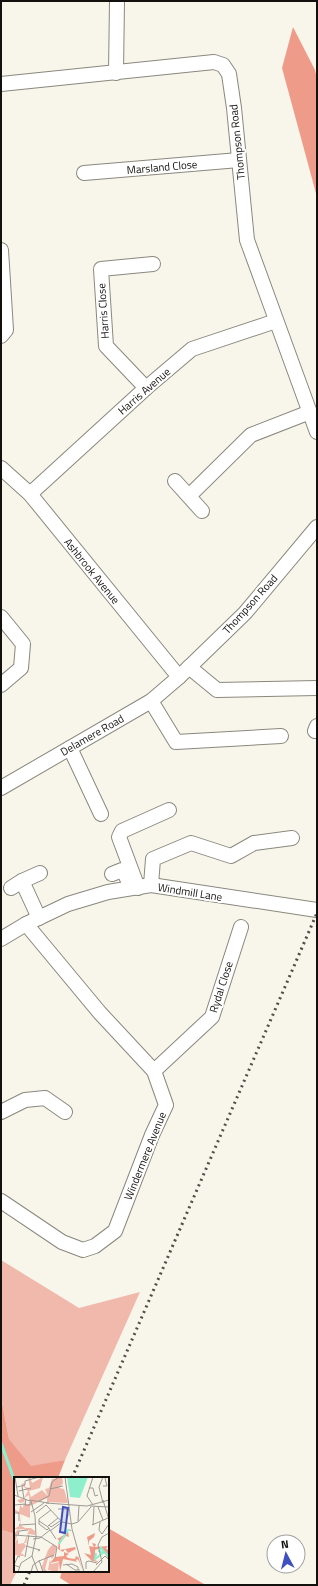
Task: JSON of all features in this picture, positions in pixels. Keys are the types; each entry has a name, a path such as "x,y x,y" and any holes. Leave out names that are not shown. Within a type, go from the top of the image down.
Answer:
{"street":[{"path":"116,73 117,1"},
{"name":"Thompson Road","path":"1,84 214,62 223,65 229,74 247,240 317,432"},
{"name":"Marsland Close","path":"84,173 239,160"},
{"path":"1,250 6,330 1,336"},
{"name":"Harris Close","path":"146,388 106,346 101,269 153,264"},
{"name":"Harris Avenue","path":"30,494 146,388 192,350 276,321"},
{"path":"189,496 251,434 310,412"},
{"name":"Ashbrook Avenue","path":"4,474 30,494 179,678"},
{"path":"175,481 202,511"},
{"name":"Thompson Road","path":"179,678 245,613 316,531"},
{"path":"1,617 23,644 21,668 1,685"},
{"path":"189,667 217,690 317,688"},
{"name":"Delamere Road","path":"1,788 151,700 179,678"},
{"path":"151,700 176,742 281,736"},
{"path":"70,748 101,814"},
{"path":"140,887 119,837 122,831 169,810"},
{"path":"140,887 153,859 192,843 231,856 254,843 292,838"},
{"path":"112,874 122,870 140,887"},
{"path":"39,918 16,885 40,873"},
{"name":"Windmill Lane","path":"1,939 26,924 68,904 108,892 140,887 317,910"},
{"name":"Windermere Avenue","path":"1,1201 62,1242 83,1250 95,1246 115,1231 152,1135 166,1105 154,1071 100,1013 26,924"},
{"name":"Rydal Close","path":"154,1071 212,1017 241,927"},
{"path":"1,1112 25,1100 45,1098 65,1112"}],"shaded area":[{"path":"293,27 315,70 317,79 317,197 282,68"},
{"path":"1,1260 79,1308 140,1292 65,1460 31,1467 9,1439 1,1397"},
{"path":"1,1397 9,1439 31,1466 65,1460 58,1477 14,1477 14,1534 2,1530"},
{"path":"1,1528 2,1530 14,1534 14,1572 16,1572 10,1585 1,1585"},
{"path":"109,1529 204,1585 71,1585 60,1578 62,1572 109,1572"}],"waterway":[{"path":"1,1443 14,1479"}],"railway":[{"path":"72,1477 317,913"},
{"path":"24,1585 30,1572"}]}
